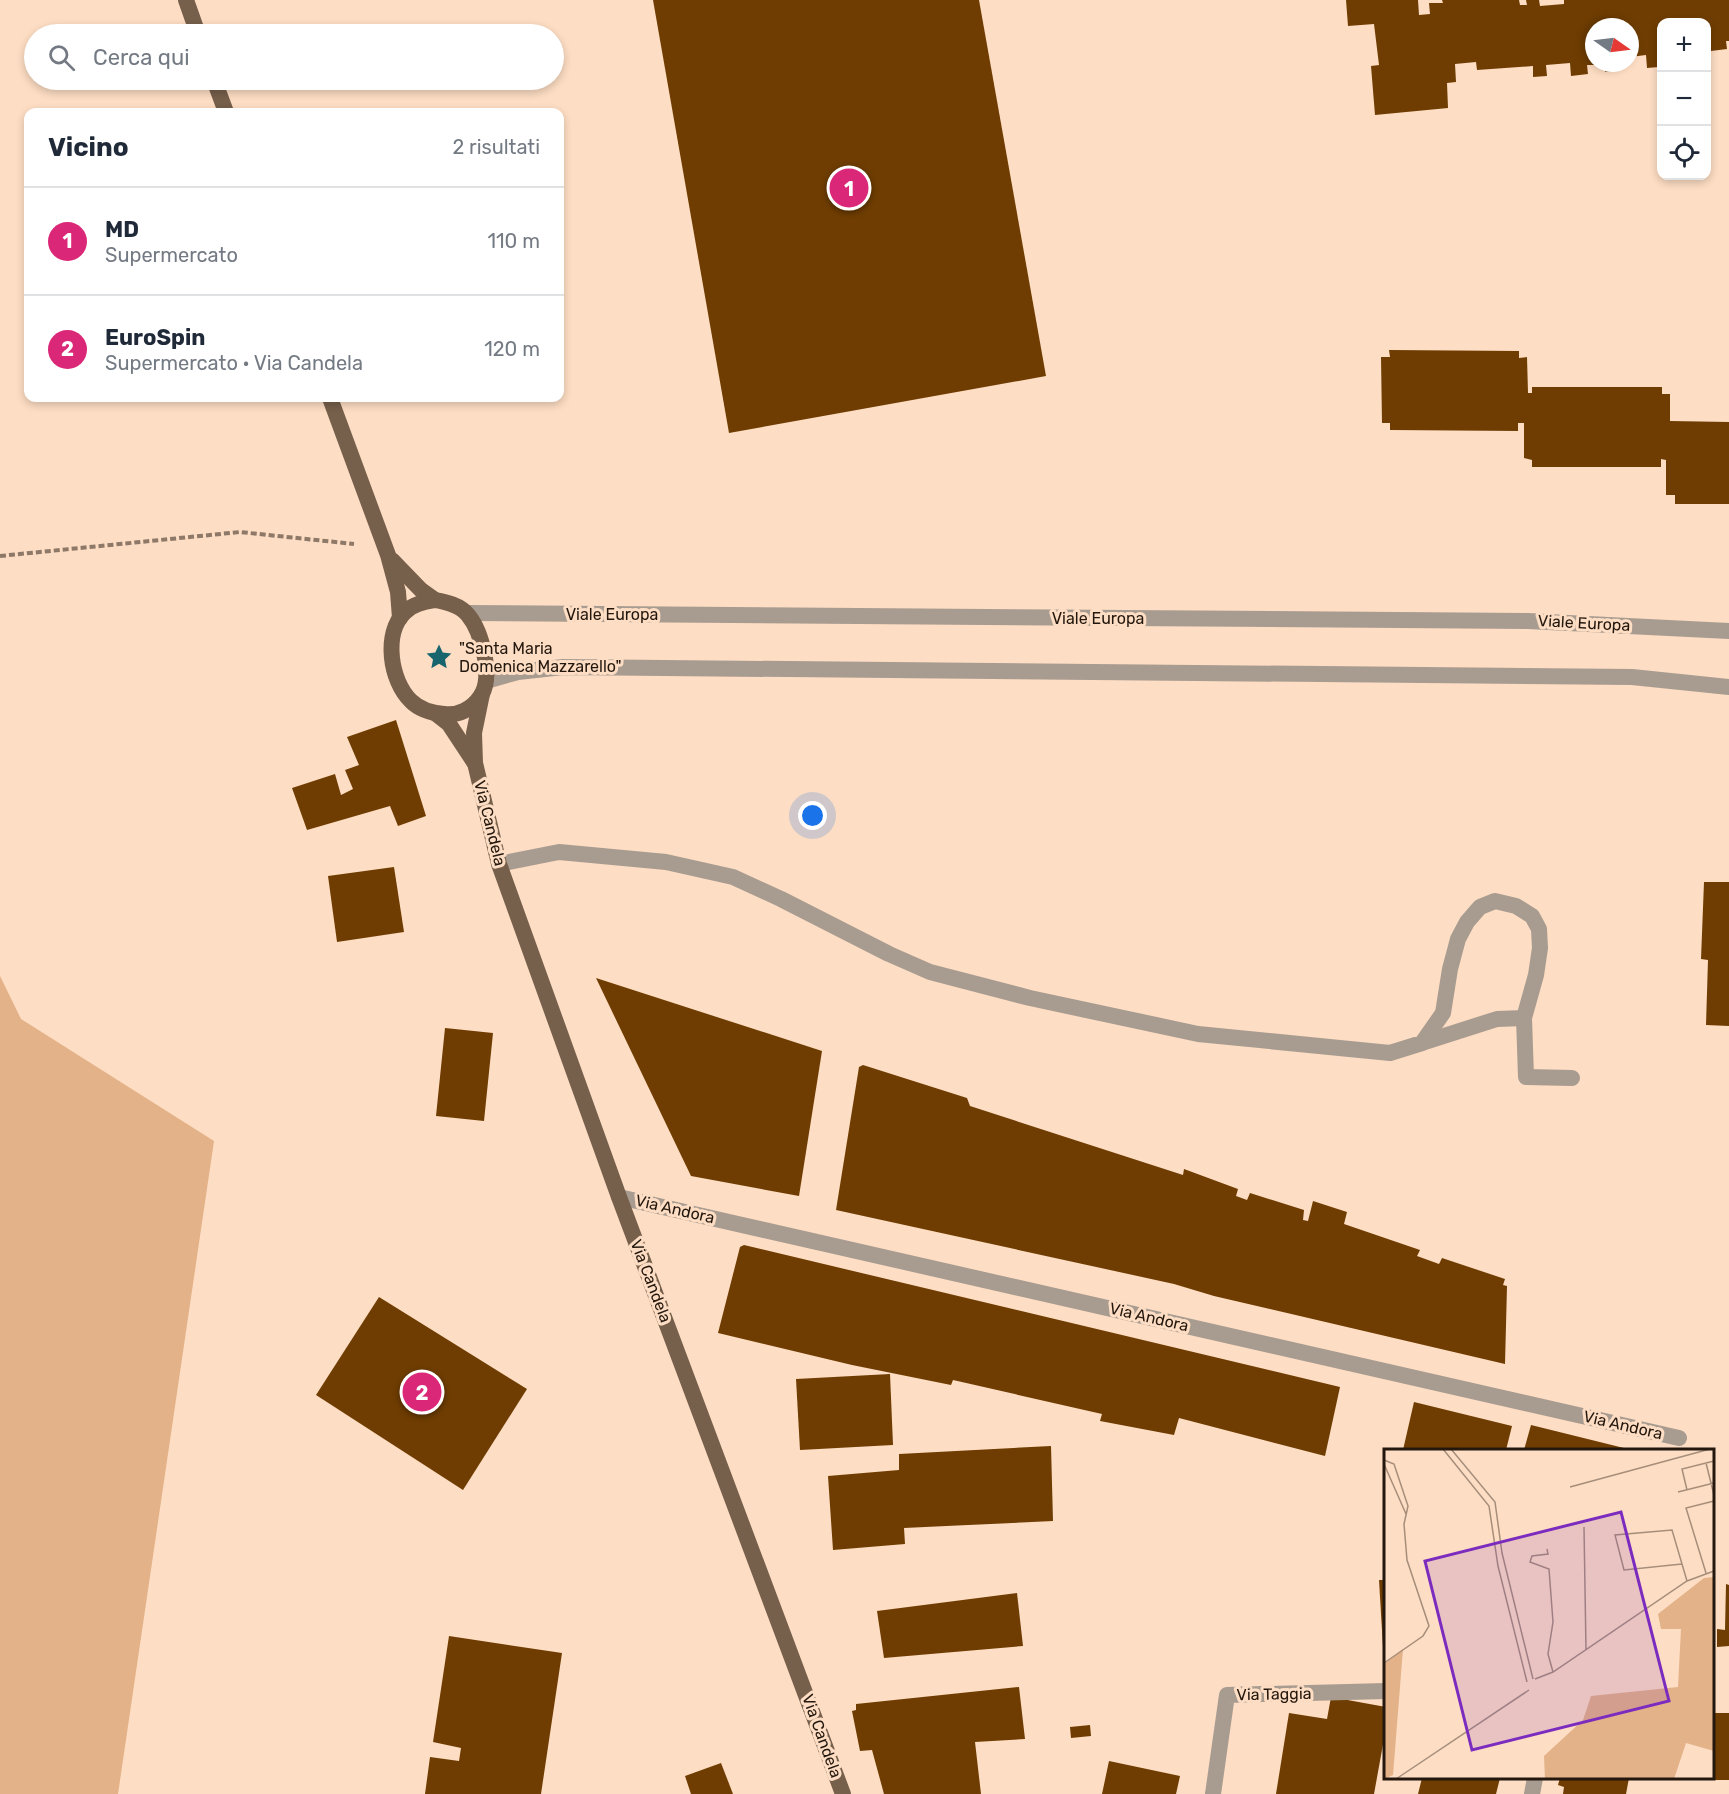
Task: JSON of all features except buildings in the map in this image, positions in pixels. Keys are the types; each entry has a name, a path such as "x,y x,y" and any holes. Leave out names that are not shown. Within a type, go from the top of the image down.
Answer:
{"main road":[{"path":"186,0 194,24"},
{"path":"218,90 224,108"},
{"name":"Via Candela","path":"331,402 386,551 398,592 400,618 394,633 392,651 397,678 411,702 421,709 435,713 449,724 474,763"},
{"name":"Via Candela","path":"386,551 404,574 435,600 451,603 467,613 475,628 485,659 484,687 474,733 474,763 499,864 619,1197 843,1794"},
{"path":"400,618 412,607 435,600"},
{"path":"435,713 450,715 470,708 484,687"}],"street":[{"name":"Viale Europa","path":"467,613 1528,621 1729,631"},
{"path":"484,687 518,672 563,667 1632,677 1729,687"},
{"path":"499,864 559,852 666,862 733,877 930,972 1030,998 1198,1034 1390,1053 1497,1019 1524,1018"},
{"path":"1422,1043 1443,1012 1458,939 1467,922 1480,907 1495,901 1516,906 1532,916 1539,929 1540,948 1536,975 1524,1018 1526,1077 1572,1078"},
{"name":"Via Andora","path":"619,1197 1679,1438"},
{"name":"Via Taggia","path":"1213,1794 1227,1695 1384,1691"},
{"path":"1532,1794 1534,1779"}],"path":[{"path":"0,556 240,532 386,551"}],"shaded area":[{"path":"0,976 21,1019 214,1141 118,1794 0,1794"}],"place":[{"name":"MD","path":"849,188"},
{"name":"\"Santa Maria Domenica Mazzarello\"","path":"439,657"},
{"name":"EuroSpin","path":"422,1392"}]}
